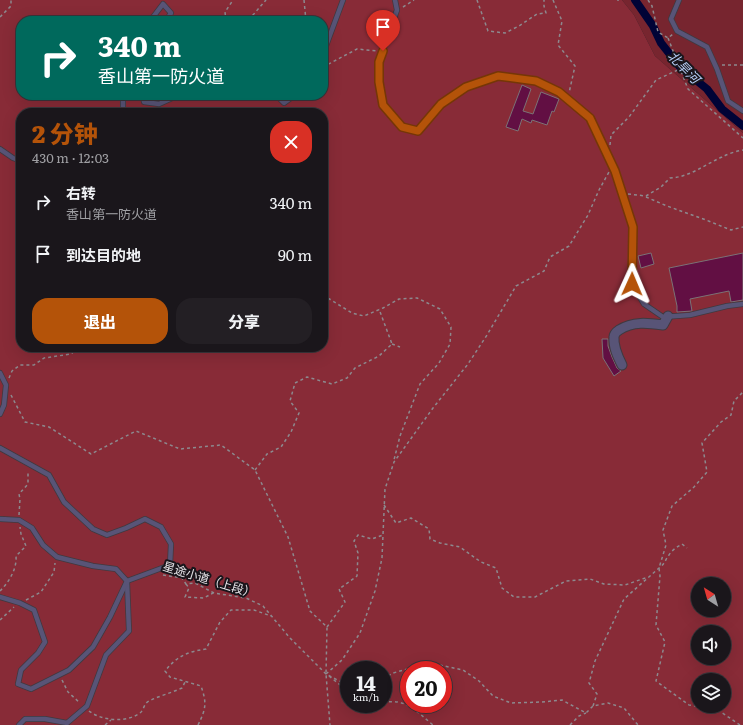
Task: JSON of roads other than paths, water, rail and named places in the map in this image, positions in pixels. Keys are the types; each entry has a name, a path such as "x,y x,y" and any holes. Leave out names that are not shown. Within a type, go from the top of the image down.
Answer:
{"street":[{"path":"622,365 616,354 614,337 616,332 629,325 639,323 663,325 668,316"}],"lane":[{"path":"328,40 343,0"},
{"path":"395,0 398,10 379,62 379,82 383,105 402,127 418,131 441,104 466,87 498,76 536,81 559,92 590,118 613,166 633,227 632,284 644,304 663,317 690,315 727,306 743,304"},
{"path":"679,0 671,19 677,31 707,47 716,66 728,101 743,111"},
{"path":"154,16 163,4 171,13 169,16"},
{"path":"144,100 144,102 159,104 168,100"},
{"path":"0,149 16,159"},
{"path":"0,373 6,385 4,405 0,414"},
{"path":"0,448 49,475 64,502 93,529 107,535 144,519 161,527 171,544 170,565 127,581 110,617 93,647 69,670 31,689 18,684 21,670 38,653 45,642 34,610 20,603 0,597"},
{"path":"0,519 20,520 32,528 43,545 57,557 93,566 116,569 127,581 129,631 106,655 86,708 67,723 25,719 19,725"}],"waterway":[{"name":"北旱河","path":"635,0 653,26 661,43 680,67 707,89 722,109 743,126"}]}
